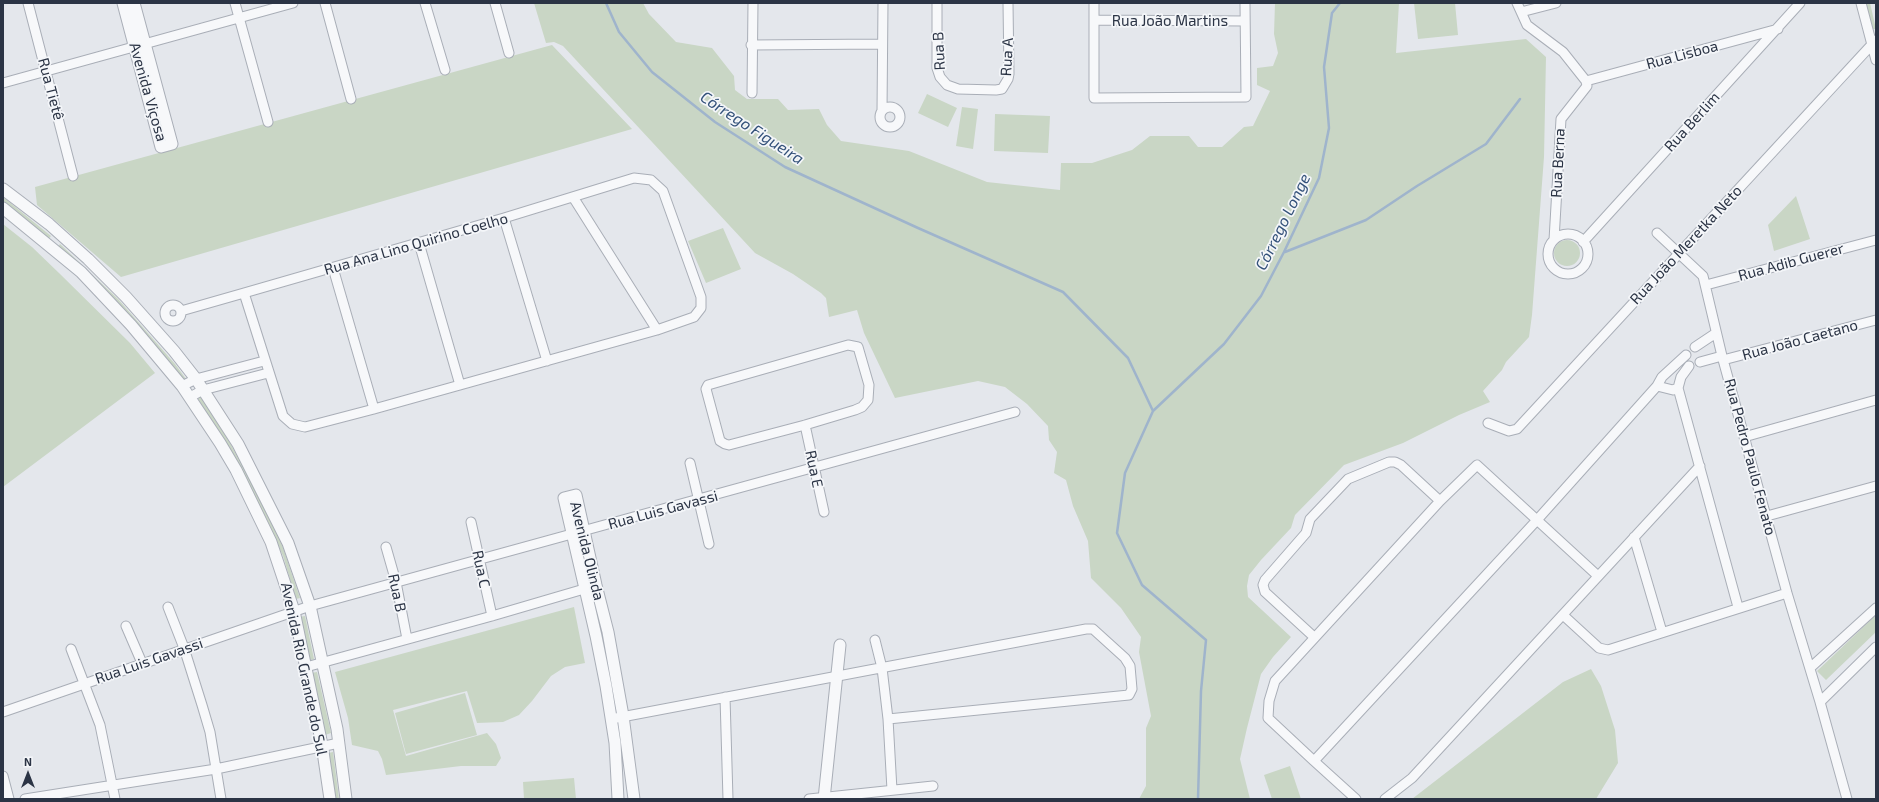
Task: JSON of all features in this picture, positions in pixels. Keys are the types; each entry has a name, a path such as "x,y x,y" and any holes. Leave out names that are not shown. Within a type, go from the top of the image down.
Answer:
{"street":[{"name":"Rua Tietê","path":"28,3 73,176"},
{"name":"Avenida Viçosa","path":"123,3 139,46 172,144 161,147 139,46 134,3"},
{"path":"235,3 268,122"},
{"path":"3,82 293,3"},
{"path":"325,3 351,99"},
{"path":"426,3 446,70"},
{"path":"495,3 509,53"},
{"path":"752,93 751,46 753,3"},
{"path":"883,3 882,96 887,109"},
{"name":"Rua B","path":"937,3 938,73 947,85 958,89"},
{"name":"Rua A","path":"958,89 996,90 1002,88 1006,83 1009,74 1008,3"},
{"path":"1094,3 1094,98 1246,98 1245,3"},
{"path":"1517,3 1526,25 1563,52 1586,81"},
{"path":"1521,12 1556,3"},
{"name":"Rua Berlim","path":"1583,242 1800,3"},
{"path":"1861,3 1874,42 1876,60"},
{"name":"Rua João Martins","path":"1094,20 1245,22"},
{"name":"Rua Lisboa","path":"1586,81 1778,29"},
{"name":"Rua João Meretka Neto","path":"1488,424 1509,431 1516,429 1874,42"},
{"path":"751,46 882,44"},
{"name":"Rua Berna","path":"1583,242 1587,248 1586,262 1577,272 1563,274 1552,266 1548,260 1550,246 1554,240 1561,119 1587,86 1586,81"},
{"name":"Rua Ana Lino Quirino Coelho","path":"181,311 419,243 634,178 651,180 663,191 702,297 702,308 694,317 657,330"},
{"name":"Avenida Rio Grande do Sul","path":"3,189 60,234 126,297 174,351 196,379 238,444 276,517 296,562 310,606 339,743 346,799"},
{"path":"244,293 264,361 283,416 292,424 304,427 657,330 573,197"},
{"name":"Avenida Rio Grande do Sul","path":"3,208 49,246 104,295 157,354 190,397 220,443 255,507 272,542 294,611 322,745 330,799"},
{"path":"504,218 547,361"},
{"name":"Rua Pedro Paulo Fenato","path":"1657,233 1703,276 1722,358 1767,516 1787,593 1820,702 1847,799"},
{"path":"49,246 60,234"},
{"path":"1554,240 1563,235 1569,234 1579,238 1583,242"},
{"name":"Rua Adib Guerer","path":"1706,285 1876,240"},
{"path":"419,243 460,385"},
{"path":"333,268 374,409"},
{"name":"Rua João Caetano","path":"1700,362 1722,358 1876,320"},
{"path":"1696,347 1716,333"},
{"path":"848,345 858,347 869,385 868,400 855,410 804,425 725,444 720,441 706,389 708,385 848,345"},
{"path":"1314,761 1537,520 1658,386 1662,377 1682,358 1687,368 1681,377 1678,388 1738,607"},
{"path":"182,386 196,379 264,361"},
{"path":"190,397 203,390 268,373"},
{"path":"1658,386 1673,390 1678,388"},
{"path":"1744,437 1876,400"},
{"name":"Rua Luis Gavassi","path":"3,712 184,648 310,606 1015,412"},
{"name":"Rua E","path":"804,425 824,512"},
{"path":"1314,637 1265,592 1263,585 1265,580 1306,533 1310,519 1348,479 1389,462 1401,464 1440,501"},
{"path":"690,463 709,544"},
{"path":"1356,799 1268,718 1269,701 1275,681 1440,501 1476,465 1598,576"},
{"path":"1385,799 1412,778 1700,466"},
{"path":"1767,516 1876,486"},
{"name":"Avenida Olinda","path":"618,799 615,743 611,719 596,636 564,498 576,495 596,586 608,632 623,716 634,799"},
{"name":"Rua C","path":"471,522 492,616"},
{"path":"1634,537 1662,632"},
{"name":"Rua B","path":"386,547 396,582 407,639"},
{"path":"306,667 596,586"},
{"path":"1563,615 1599,648 1608,650 1738,607 1787,593"},
{"path":"168,607 184,648 208,725 221,799"},
{"path":"1810,668 1876,608"},
{"path":"126,626 142,663"},
{"path":"611,719 1086,629 1093,629 1125,658 1130,666 1132,689 1129,695 888,719"},
{"path":"875,640 882,668 888,719 892,790"},
{"path":"824,798 840,645"},
{"path":"1820,702 1876,647"},
{"path":"71,649 86,683 100,725 115,799"},
{"path":"725,697 728,799"},
{"path":"26,799 113,784 216,769 322,745 339,743"},
{"path":"3,777 8,799"},
{"path":"809,799 933,786"}],"green space":[{"path":"534,3 643,3 649,14 676,42 712,48 734,76 735,90 747,99 778,99 788,110 819,109 827,125 841,141 909,151 987,182 1060,190 1061,163 1092,163 1132,150 1150,136 1189,136 1198,147 1222,147 1244,127 1253,126 1270,91 1257,85 1257,68 1273,66 1278,53 1274,34 1275,3 1399,3 1396,53 1526,39 1546,57 1544,157 1529,337 1506,362 1502,370 1483,391 1490,402 1459,415 1403,443 1344,465 1295,515 1291,528 1249,575 1247,586 1248,597 1291,637 1273,657 1261,674 1247,728 1240,759 1250,799 1139,799 1146,786 1146,728 1151,716 1139,652 1141,637 1121,608 1091,578 1088,541 1073,506 1066,480 1054,473 1057,452 1049,440 1048,426 1027,404 1005,387 978,381 895,398 864,333 857,310 829,317 826,298 821,293 793,274 755,253 563,46 554,42 546,43"},
{"path":"1414,3 1455,3 1458,35 1418,39"},
{"path":"1866,3 1870,3 1876,29 1873,29"},
{"path":"552,45 632,129 121,277 37,205 35,187"},
{"path":"927,94 957,108 948,127 918,113"},
{"path":"962,107 978,109 973,149 956,146"},
{"path":"995,114 1050,116 1048,153 994,151"},
{"path":"1796,196 1810,239 1774,251 1768,225"},
{"path":"3,197 51,236 48,240 3,204"},
{"path":"3,224 32,247 59,273 130,343 155,373 3,487"},
{"path":"723,228 741,269 706,283 688,241"},
{"path":"1567,240 1576,244 1580,253 1576,262 1567,266 1558,262 1554,253 1558,244"},
{"path":"60,244 118,299 175,364 186,379 183,381 58,247"},
{"path":"200,395 230,443 264,507 281,542 300,598 296,599 283,556 270,526 240,468 197,397"},
{"path":"574,607 585,663 565,667 551,676 519,715 503,722 477,723 467,691 393,710 406,756 487,733 496,744 501,758 496,766 461,766 386,775 382,759 378,751 352,745 348,718 335,672"},
{"path":"1876,615 1876,632 1826,680 1817,671"},
{"path":"305,616 314,659 308,661 299,617"},
{"path":"1591,669 1601,686 1615,730 1618,763 1596,799 1412,799 1563,682"},
{"path":"317,672 331,733 325,735 311,673"},
{"path":"465,693 477,735 406,754 395,713"},
{"path":"333,752 339,799 333,799 328,753"},
{"path":"1290,766 1301,799 1272,799 1264,775"},
{"path":"574,778 576,799 524,799 523,782"}],"waterway":[{"name":"Córrego Figueira","path":"606,3 619,32 652,72 715,122 785,167 1063,292 1128,358 1153,411 1125,473 1117,533 1142,585 1206,640 1201,691 1198,799"},
{"name":"Córrego Longe","path":"1153,411 1224,344 1261,296 1284,252 1319,178 1329,128 1324,67 1332,13 1340,3"},
{"path":"1285,252 1366,220 1417,186 1486,144 1520,99"}]}
